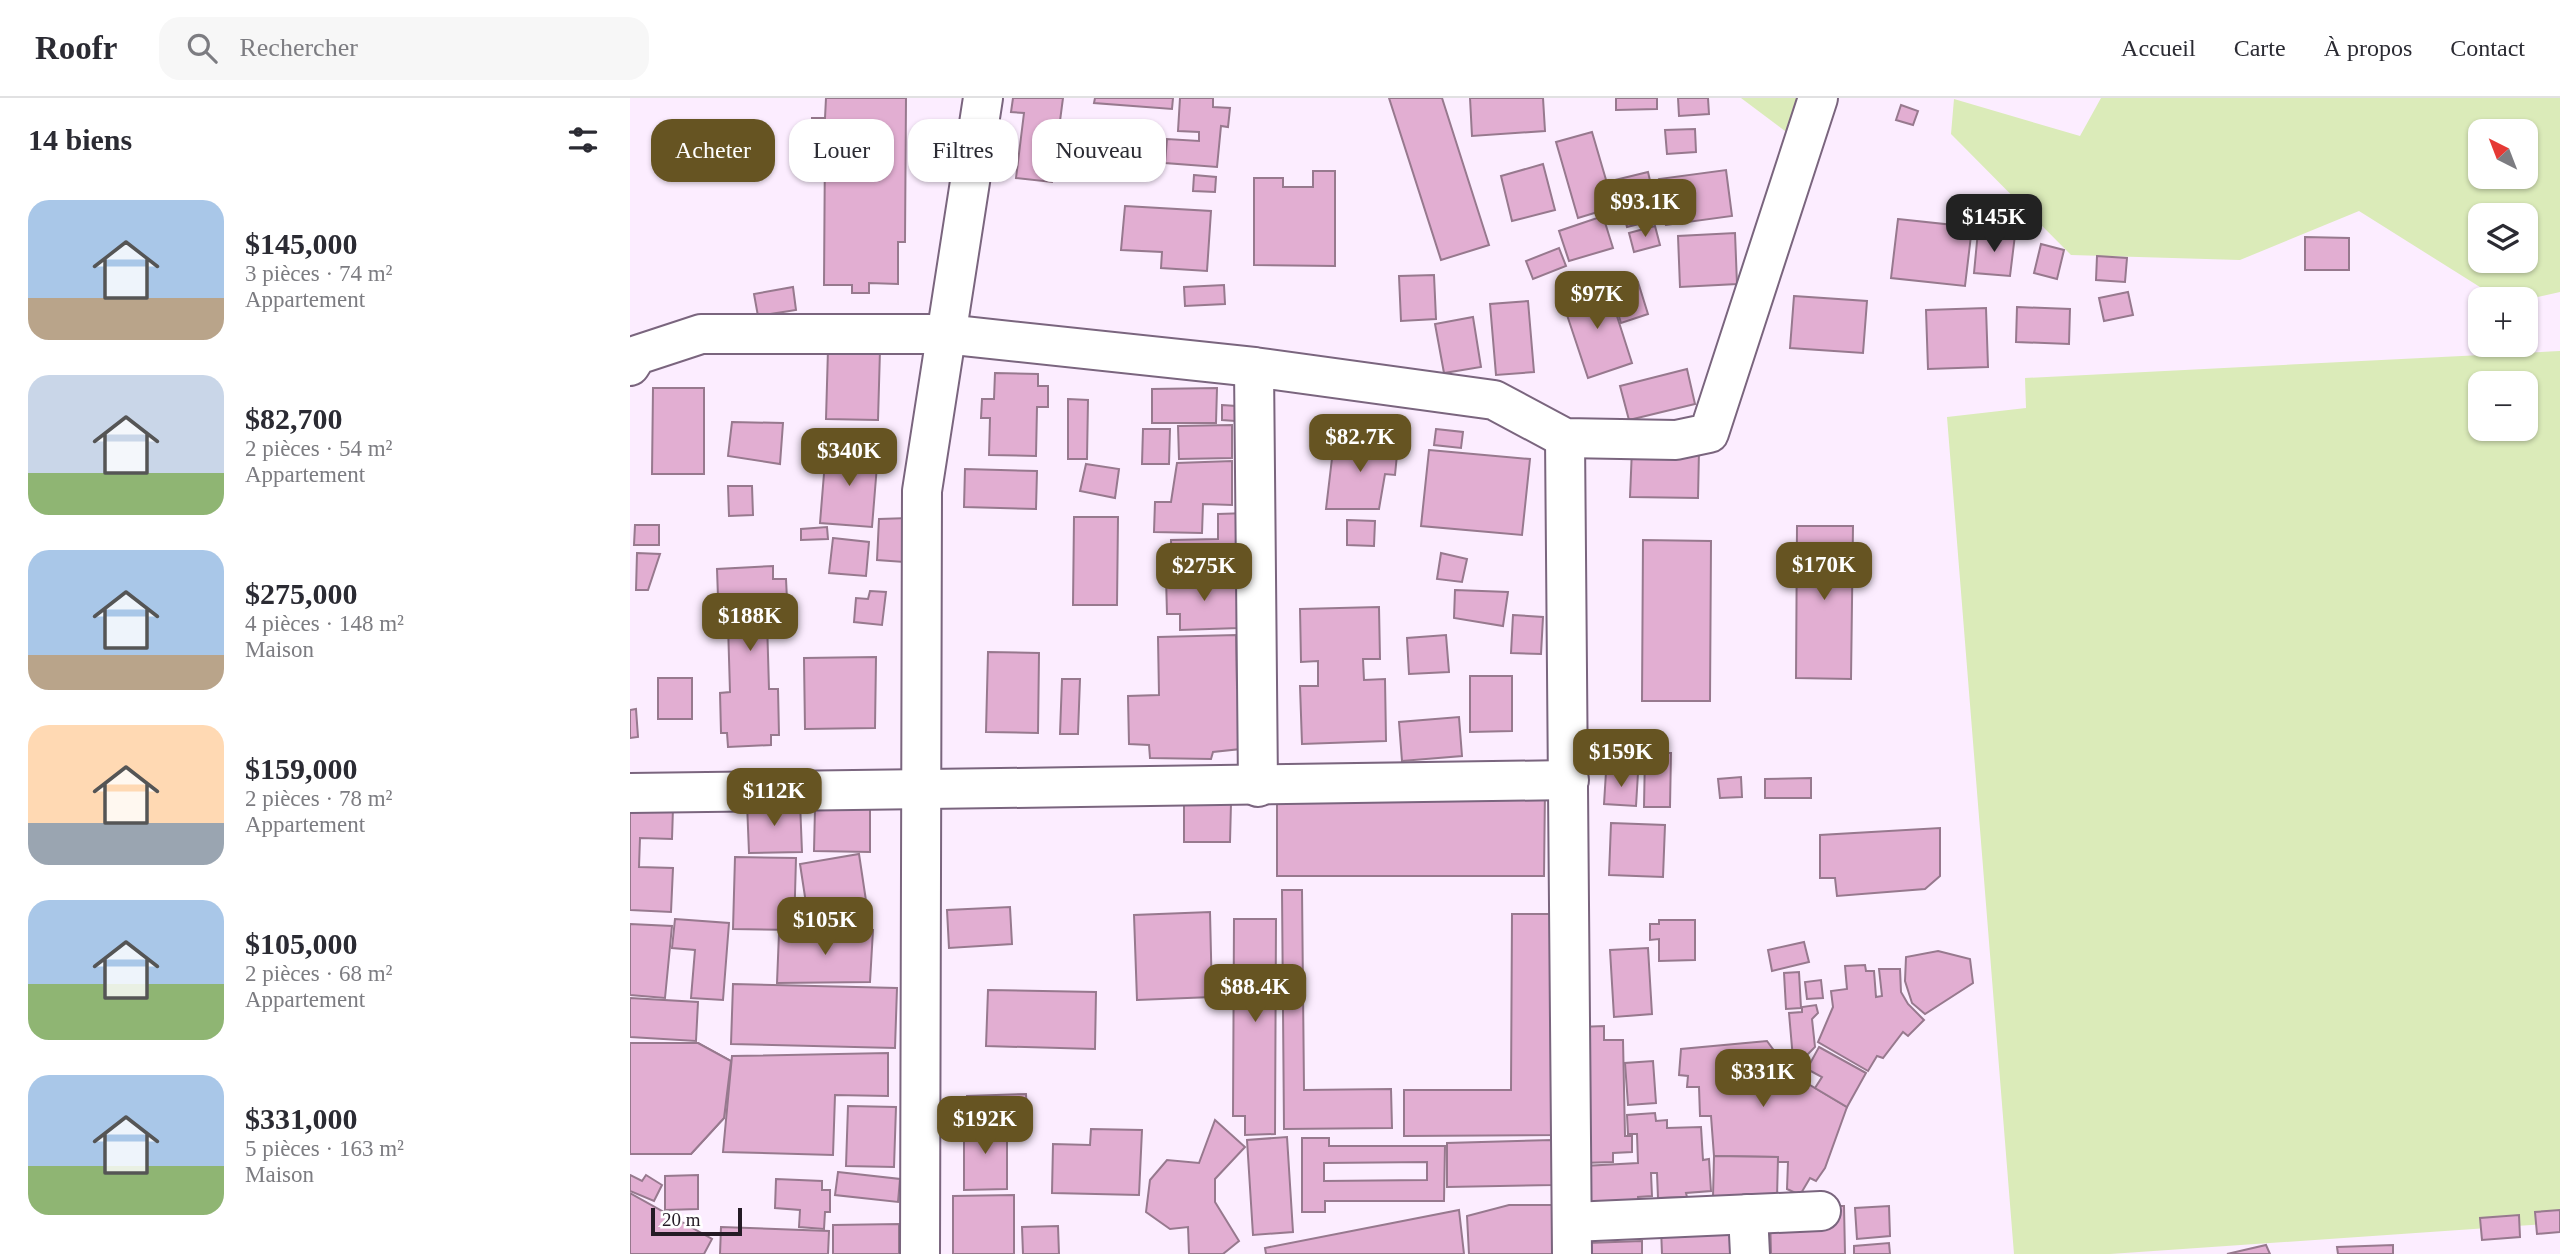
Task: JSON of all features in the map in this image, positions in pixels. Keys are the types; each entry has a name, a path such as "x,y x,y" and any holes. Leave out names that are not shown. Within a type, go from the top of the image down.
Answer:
{"street":[{"path":"920,1254 922,491 983,98"},
{"path":"630,366 637,355 701,334 945,334 1254,367 1494,400 1565,438 1676,440 1709,433 1818,98"},
{"path":"1254,367 1258,787"},
{"path":"1565,438 1572,1238 1748,1214 1821,1211"},
{"path":"630,793 921,788 1258,787 1569,780"},
{"path":"1748,1214 1750,1254"}],"green space":[{"path":"1741,98 1820,98 1805,146"},
{"path":"2101,98 2560,98 2560,292 2538,297 2538,287 2480,287 2359,211 2240,260 2071,255 1951,134 1954,99 2080,136"},
{"path":"2560,351 2560,1223 2110,1254 2014,1254 1947,417 2026,408 2025,378 2468,356 2538,357 2538,352"}],"building":[{"path":"826,98 906,98 905,242 898,242 898,284 869,283 869,293 852,293 852,285 824,285 825,182 894,182 894,119 812,119 825,118"},
{"path":"1013,98 1063,98 1060,119 1032,119 1032,180 1018,178 1024,113 1011,112"},
{"path":"1095,98 1173,98 1172,109 1094,103"},
{"path":"1180,98 1213,98 1213,107 1230,108 1228,127 1221,126 1217,167 1166,163 1167,139 1199,141 1199,132 1178,131"},
{"path":"1389,98 1442,98 1489,245 1441,260"},
{"path":"1470,98 1543,98 1545,131 1472,136"},
{"path":"1616,98 1657,98 1657,109 1616,110"},
{"path":"1678,98 1708,98 1709,114 1679,116"},
{"path":"1901,105 1918,111 1913,125 1896,120"},
{"path":"1695,129 1696,152 1667,154 1665,130"},
{"path":"1592,132 1614,207 1578,218 1556,142"},
{"path":"1543,164 1555,210 1512,221 1501,176"},
{"path":"1726,170 1732,216 1666,225 1659,179"},
{"path":"1313,171 1335,171 1335,266 1254,265 1254,178 1283,178 1283,187 1313,187"},
{"path":"1648,172 1659,219 1627,227 1615,180"},
{"path":"1194,175 1216,177 1215,192 1193,191"},
{"path":"1125,206 1211,211 1207,271 1161,268 1162,252 1121,250"},
{"path":"1603,216 1613,248 1569,261 1559,231"},
{"path":"1898,219 1972,227 1965,286 1891,278"},
{"path":"1655,226 1660,245 1634,252 1629,233"},
{"path":"1978,231 2015,235 2010,276 1974,273"},
{"path":"1735,233 1737,284 1680,287 1678,236"},
{"path":"2305,237 2349,238 2349,270 2305,270"},
{"path":"2041,244 2064,250 2057,279 2034,273"},
{"path":"1559,248 1566,266 1533,279 1526,261"},
{"path":"2097,256 2127,258 2125,282 2096,280"},
{"path":"1434,275 1436,319 1401,321 1399,276"},
{"path":"1638,282 1648,314 1621,323 1611,291"},
{"path":"1224,285 1225,304 1185,306 1184,287"},
{"path":"1607,285 1632,363 1588,378 1562,300"},
{"path":"793,287 796,310 758,316 754,294"},
{"path":"2128,292 2133,315 2104,321 2099,298"},
{"path":"1794,296 1867,301 1863,353 1790,348"},
{"path":"1528,301 1534,372 1496,375 1490,304"},
{"path":"2017,307 2070,309 2069,344 2016,342"},
{"path":"1986,308 1988,367 1928,369 1926,310"},
{"path":"1473,317 1481,367 1444,373 1435,324"},
{"path":"828,349 880,350 878,420 826,419"},
{"path":"1687,369 1695,404 1629,420 1620,386"},
{"path":"995,373 1038,374 1038,386 1048,386 1048,407 1037,407 1036,456 989,455 990,418 981,418 982,399 994,399"},
{"path":"653,388 704,388 704,474 652,474"},
{"path":"1217,388 1216,423 1152,423 1152,389"},
{"path":"1068,399 1088,400 1087,459 1068,459"},
{"path":"1222,405 1236,406 1235,421 1222,420"},
{"path":"732,422 783,423 780,464 728,456"},
{"path":"1232,425 1232,458 1179,459 1178,426"},
{"path":"1143,429 1170,429 1169,464 1142,464"},
{"path":"1436,429 1463,432 1461,448 1434,445"},
{"path":"1349,438 1398,444 1395,475 1385,474 1379,509 1326,509 1333,450"},
{"path":"826,449 878,453 872,527 820,523"},
{"path":"1632,449 1699,450 1698,498 1630,497"},
{"path":"1429,450 1530,459 1522,535 1421,526"},
{"path":"1232,461 1232,505 1203,504 1202,533 1154,532 1155,502 1171,502 1177,463"},
{"path":"1086,464 1119,469 1115,498 1080,491"},
{"path":"965,469 1037,471 1036,509 964,507"},
{"path":"728,486 752,486 753,515 729,516"},
{"path":"1248,513 1248,571 1172,573 1171,540 1218,539 1218,514"},
{"path":"1074,517 1118,517 1117,605 1073,605"},
{"path":"909,518 904,562 877,560 879,519"},
{"path":"1347,520 1375,521 1374,546 1347,545"},
{"path":"635,525 659,525 659,545 634,545"},
{"path":"1797,526 1853,526 1851,679 1796,678"},
{"path":"827,527 828,539 801,540 801,529"},
{"path":"833,538 869,542 866,576 829,573"},
{"path":"1643,540 1711,541 1710,701 1642,701"},
{"path":"637,553 660,554 648,590 636,590"},
{"path":"1441,553 1467,559 1462,582 1437,579"},
{"path":"773,566 773,579 786,579 788,620 767,621 769,689 778,689 779,735 771,735 771,745 728,747 727,733 721,733 720,693 730,692 728,625 719,626 717,569"},
{"path":"1166,577 1189,577 1189,581 1238,580 1239,628 1180,630 1180,614 1167,614"},
{"path":"1455,590 1508,592 1503,626 1454,618"},
{"path":"870,591 886,592 882,625 854,622 856,598 868,599"},
{"path":"1379,607 1380,659 1363,659 1364,680 1385,679 1386,741 1302,744 1300,686 1318,686 1318,661 1301,662 1300,609"},
{"path":"1513,615 1543,617 1541,654 1511,653"},
{"path":"1236,635 1237,688 1248,687 1250,748 1213,752 1211,759 1150,758 1149,745 1129,744 1128,696 1159,695 1158,637"},
{"path":"1446,635 1449,672 1409,674 1407,638"},
{"path":"988,652 1039,653 1038,733 986,732"},
{"path":"876,657 875,728 805,729 804,658"},
{"path":"1470,676 1512,676 1512,731 1470,732"},
{"path":"658,678 692,678 692,719 658,719"},
{"path":"1062,679 1080,679 1078,734 1060,734"},
{"path":"636,709 638,737 630,738 630,710"},
{"path":"1459,717 1462,756 1402,761 1399,722"},
{"path":"1645,753 1671,753 1670,807 1644,807"},
{"path":"1606,772 1638,773 1636,806 1604,804"},
{"path":"1741,777 1742,797 1720,798 1718,779"},
{"path":"1811,778 1811,798 1765,798 1765,779"},
{"path":"1277,788 1545,788 1544,876 1277,876"},
{"path":"800,802 802,852 749,853 747,803"},
{"path":"1184,803 1231,803 1230,842 1184,842"},
{"path":"630,806 673,808 672,839 640,838 639,867 673,868 671,912 630,910"},
{"path":"815,808 870,809 870,852 814,851"},
{"path":"1611,823 1665,825 1663,877 1609,875"},
{"path":"1940,828 1940,876 1925,889 1837,896 1835,878 1820,878 1820,835"},
{"path":"859,854 868,914 809,923 800,864"},
{"path":"735,857 796,858 794,930 733,929"},
{"path":"1282,890 1302,890 1304,1090 1391,1089 1392,1128 1284,1129"},
{"path":"1010,907 1012,944 949,948 947,910"},
{"path":"1210,912 1212,997 1137,1000 1134,915"},
{"path":"1512,914 1557,914 1557,1135 1404,1136 1404,1090 1511,1090"},
{"path":"675,919 729,923 723,1000 691,998 695,950 672,948"},
{"path":"1234,919 1276,919 1275,1134 1245,1135 1245,1116 1233,1116"},
{"path":"1659,920 1695,920 1695,960 1659,961 1659,939 1650,940 1650,924 1659,924"},
{"path":"630,924 672,926 665,998 630,995"},
{"path":"873,930 870,982 777,983 779,933"},
{"path":"1804,942 1809,962 1772,971 1768,950"},
{"path":"1648,948 1652,1014 1614,1017 1610,950"},
{"path":"1938,951 1970,959 1973,983 1925,1014 1912,1003 1905,981 1906,957"},
{"path":"1865,965 1866,971 1874,971 1876,997 1882,996 1879,969 1900,969 1901,992 1908,1004 1924,1020 1908,1036 1903,1032 1883,1058 1877,1056 1868,1071 1818,1042 1833,1007 1831,991 1847,989 1845,966"},
{"path":"1799,972 1801,1008 1786,1009 1784,973"},
{"path":"1821,980 1823,998 1807,999 1805,982"},
{"path":"733,984 897,988 895,1048 731,1044"},
{"path":"988,990 1096,992 1095,1049 986,1046"},
{"path":"630,998 698,1002 696,1041 630,1037"},
{"path":"1816,1005 1818,1013 1812,1019 1815,1047 1807,1055 1793,1059 1789,1013 1802,1012 1802,1007"},
{"path":"1604,1026 1604,1040 1623,1040 1625,1136 1632,1136 1632,1152 1613,1153 1613,1162 1582,1163 1579,1027"},
{"path":"1767,1041 1786,1067 1789,1080 1803,1081 1847,1107 1825,1168 1816,1181 1810,1178 1800,1195 1787,1189 1788,1162 1778,1162 1778,1157 1714,1156 1711,1116 1700,1116 1699,1087 1687,1087 1688,1076 1679,1075 1681,1049"},
{"path":"630,1043 698,1043 731,1061 724,1118 691,1154 630,1154 630,1124 691,1123 702,1111 702,1086 687,1071 687,1088 630,1090"},
{"path":"630,1043 698,1043 731,1061 724,1118 691,1154 630,1154"},
{"path":"1819,1047 1866,1073 1847,1107 1815,1088 1822,1077 1807,1069"},
{"path":"888,1053 888,1096 835,1095 833,1155 723,1152 732,1056"},
{"path":"1653,1061 1656,1103 1628,1105 1625,1063"},
{"path":"1026,1094 1027,1117 968,1118 967,1096"},
{"path":"848,1106 896,1107 894,1167 846,1166"},
{"path":"1655,1113 1656,1121 1667,1120 1667,1128 1701,1127 1703,1160 1709,1159 1711,1191 1686,1193 1687,1197 1658,1198 1657,1173 1651,1173 1652,1196 1638,1197 1638,1209 1586,1211 1584,1166 1638,1163 1637,1134 1628,1134 1627,1115"},
{"path":"1215,1120 1245,1147 1215,1179 1215,1202 1239,1241 1223,1254 1189,1254 1188,1227 1170,1229 1146,1212 1150,1180 1167,1160 1199,1163"},
{"path":"1007,1121 1007,1189 964,1190 964,1122"},
{"path":"1091,1129 1142,1130 1139,1195 1052,1193 1053,1144 1090,1145"},
{"path":"1287,1137 1293,1232 1253,1235 1247,1140"},
{"path":"1302,1138 1329,1138 1329,1146 1445,1146 1444,1201 1325,1201 1325,1212 1302,1212","holes":["1427,1162 1427,1180 1324,1181 1324,1163"]},
{"path":"1552,1140 1553,1185 1447,1187 1447,1143"},
{"path":"1714,1156 1778,1157 1777,1198 1713,1197"},
{"path":"838,1172 900,1179 898,1202 835,1195"},
{"path":"630,1175 642,1181 646,1175 662,1185 654,1201 630,1191"},
{"path":"698,1175 698,1209 665,1210 665,1176"},
{"path":"776,1179 822,1181 822,1190 830,1190 830,1212 825,1212 824,1229 799,1227 800,1210 775,1208"},
{"path":"630,1193 712,1239 704,1254 630,1254"},
{"path":"1014,1195 1014,1254 953,1254 953,1196"},
{"path":"1509,1205 1557,1205 1556,1254 1469,1254 1467,1216"},
{"path":"1821,1206 1844,1206 1845,1254 1771,1254 1770,1215"},
{"path":"1889,1206 1890,1236 1857,1239 1855,1208"},
{"path":"1459,1210 1464,1254 1266,1254 1265,1248"},
{"path":"2560,1210 2560,1232 2537,1234 2535,1212"},
{"path":"2519,1215 2520,1237 2482,1240 2480,1218"},
{"path":"1731,1223 1741,1254 1662,1254 1661,1228"},
{"path":"899,1224 899,1254 833,1254 833,1225"},
{"path":"1058,1226 1059,1254 1023,1254 1022,1227"},
{"path":"721,1227 829,1231 828,1254 720,1254"},
{"path":"1642,1241 1642,1254 1587,1254 1587,1243"},
{"path":"1889,1243 1890,1254 1854,1254 1854,1246"},
{"path":"2266,1245 2270,1254 2227,1254"},
{"path":"2393,1245 2393,1254 2338,1254 2337,1247"}]}
